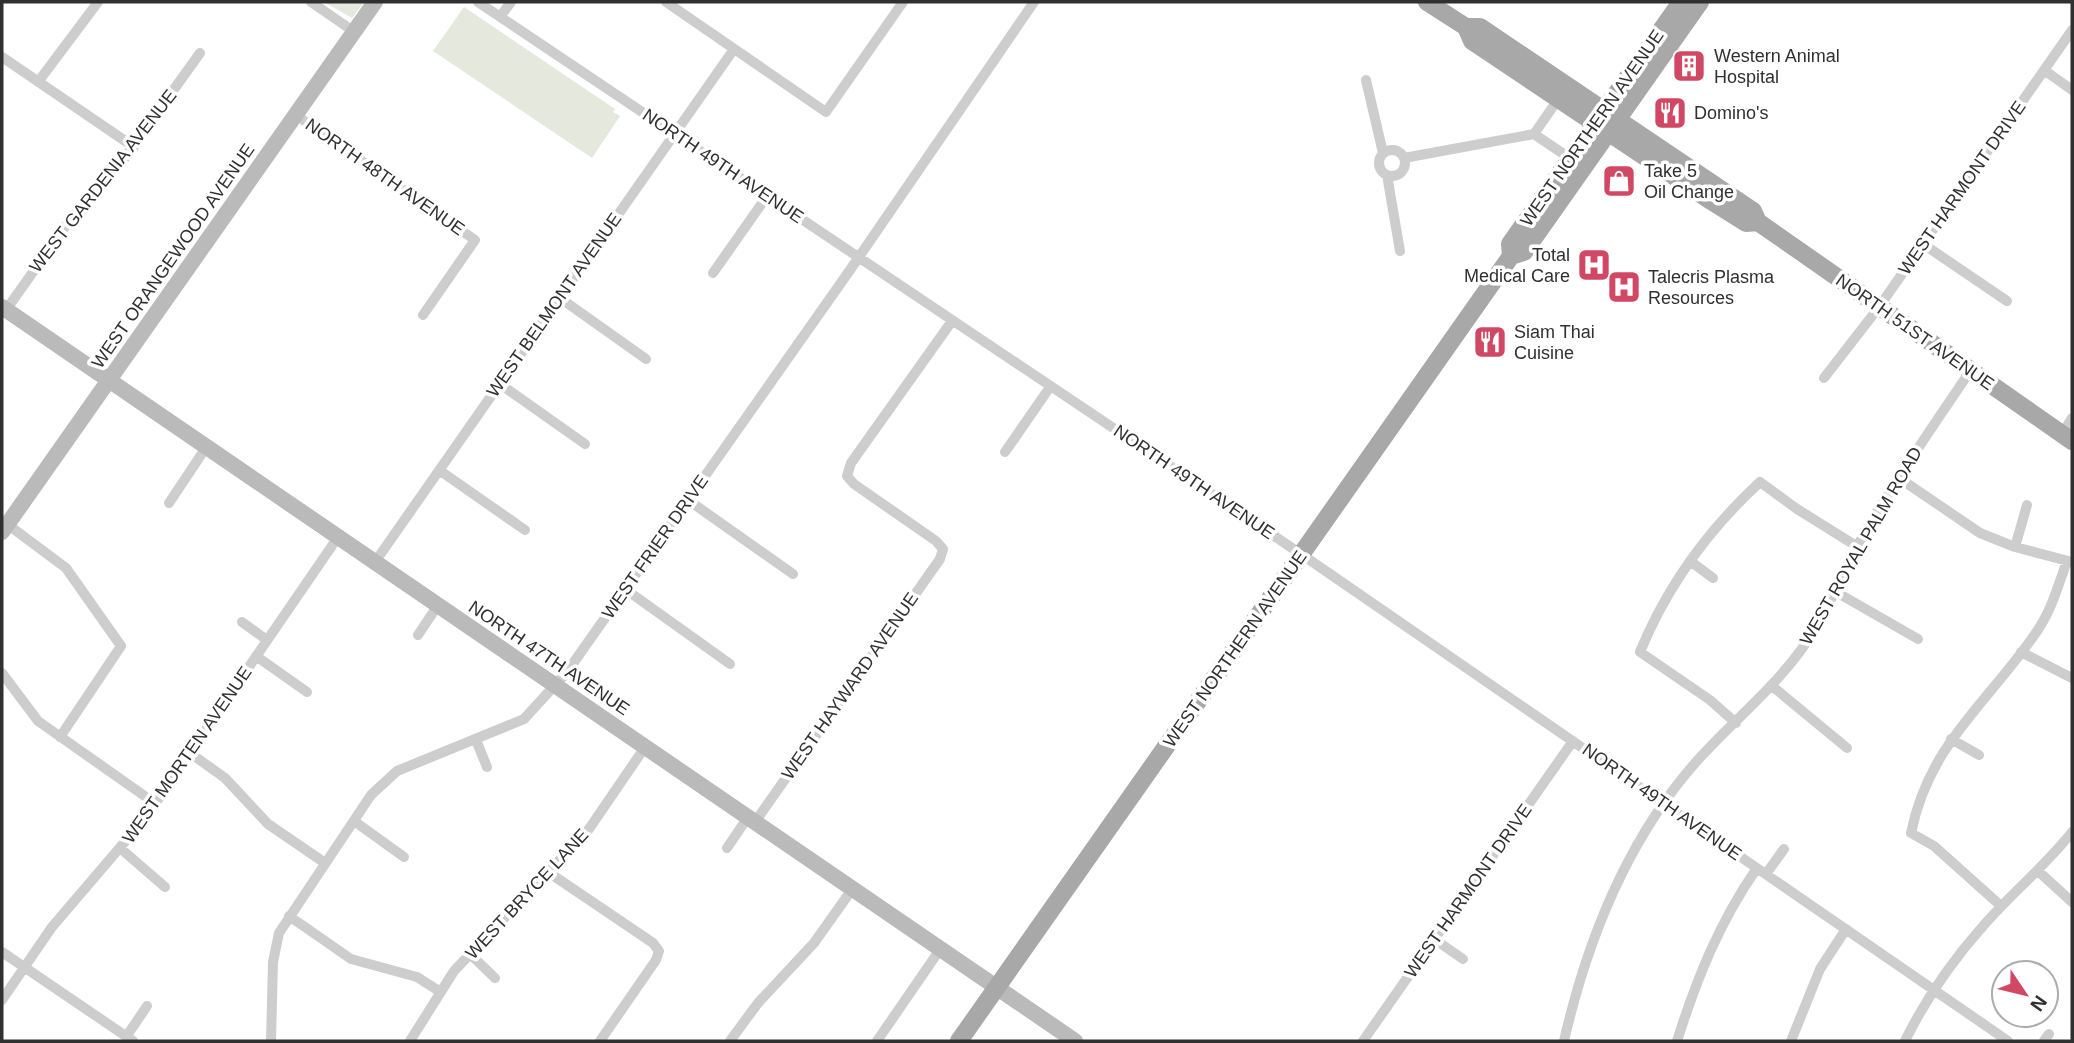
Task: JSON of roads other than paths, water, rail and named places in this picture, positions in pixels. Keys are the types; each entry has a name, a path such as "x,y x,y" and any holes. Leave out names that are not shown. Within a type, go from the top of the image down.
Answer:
{"main road":[{"name":"NORTH 51ST AVENUE","path":"1427,2 1466,27 1480,27 1746,223 1758,222 2067,437"},
{"name":"WEST NORTHERN AVENUE","path":"959,1041 1511,256 1524,252 1681,2"},
{"name":"WEST NORTHERN AVENUE","path":"1511,256 1510,244 1571,159 1607,120 1700,2"},
{"name":"NORTH 51ST AVENUE","path":"1466,27 1472,41 1559,97 1607,120"}],"street":[{"path":"38,82 98,2"},
{"path":"311,2 353,31"},
{"name":"WEST ORANGEWOOD AVENUE","path":"5,528 375,2"},
{"name":"NORTH 49TH AVENUE","path":"478,2 1301,554 2008,1041"},
{"path":"500,17 511,2"},
{"path":"666,2 826,112 902,2"},
{"name":"WEST FRIER DRIVE","path":"271,1041 275,947 289,916 371,795 397,771 524,719 554,685 688,500 1034,2"},
{"name":"WEST HARMONT DRIVE","path":"1824,378 1879,307 2072,30"},
{"name":"WEST BELMONT AVENUE","path":"375,562 734,49"},
{"name":"WEST GARDENIA AVENUE","path":"4,308 72,217 134,147 200,52"},
{"path":"2,57 134,147"},
{"path":"2044,70 2072,90"},
{"path":"1366,80 1383,153 1379,166 1387,176 1400,251"},
{"path":"1534,134 1559,97"},
{"name":"NORTH 48TH AVENUE","path":"296,115 475,240 423,315"},
{"path":"1404,158 1534,134 1571,159"},
{"path":"1383,153 1395,150 1404,158 1404,167 1399,174 1387,176"},
{"path":"713,274 767,196"},
{"path":"1923,244 2007,301"},
{"path":"560,298 646,359"},
{"name":"NORTH 47TH AVENUE","path":"4,308 1075,1041"},
{"name":"WEST HAYWARD AVENUE","path":"727,848 752,819 940,559 943,549 936,541 854,484 848,476 851,463 952,321"},
{"name":"WEST ROYAL PALM ROAD","path":"1564,1041 1599,923 1630,860 1695,763 1772,687 1813,632 1858,547 1899,478 1970,370"},
{"path":"499,384 585,444"},
{"path":"1005,452 1051,387"},
{"path":"2067,437 2072,418"},
{"path":"169,503 207,446"},
{"path":"439,470 525,530"},
{"path":"1899,478 1980,533 2015,547 2070,561 2048,614 2021,652 1951,738 1927,782 1911,833 1934,846 2001,906"},
{"path":"1736,723 1710,700 1640,652 1656,617 1689,561 1720,522 1760,482 1858,547"},
{"path":"688,500 793,574"},
{"path":"2015,547 2027,505"},
{"path":"5,528 65,568 121,646 60,737"},
{"name":"WEST MORTEN AVENUE","path":"2,1000 52,927 156,804 338,537"},
{"path":"1689,561 1713,578"},
{"path":"625,589 730,664"},
{"path":"1836,592 1918,639"},
{"path":"418,635 438,605"},
{"path":"242,622 267,640"},
{"path":"2021,652 2072,678"},
{"path":"256,656 307,692"},
{"path":"2,673 38,721 156,804"},
{"path":"1772,687 1847,748"},
{"path":"1951,738 1979,755"},
{"path":"476,740 487,767"},
{"name":"WEST HARMONT DRIVE","path":"1363,1041 1573,741"},
{"name":"WEST BRYCE LANE","path":"410,1041 439,991 470,954 595,821 645,747"},
{"path":"190,753 225,778 268,824 325,863"},
{"path":"354,821 404,857"},
{"path":"1905,1041 1934,991 2001,906 2038,872 2072,832"},
{"path":"120,848 165,887"},
{"path":"1766,874 1784,849"},
{"path":"1677,1041 1710,945 1732,902 1756,868"},
{"path":"548,872 653,943 659,951 656,960 600,1041"},
{"path":"2038,872 2072,902"},
{"path":"730,1041 758,1003 814,943 853,888"},
{"path":"289,916 351,959 417,977 439,991"},
{"path":"1791,1041 1809,992 1846,929"},
{"path":"1434,939 1463,959"},
{"path":"877,1041 941,948"},
{"path":"2,952 124,1038 147,1006"},
{"path":"470,954 495,978"}],"place":[{"name":"Western Animal Hospital","path":"1689,66"},
{"name":"Domino's","path":"1670,113"},
{"name":"Take 5 Oil Change","path":"1619,181"},
{"name":"Total Medical Care","path":"1594,265"},
{"name":"Talecris Plasma Resources","path":"1624,287"},
{"name":"Siam Thai Cuisine","path":"1490,342"}]}
